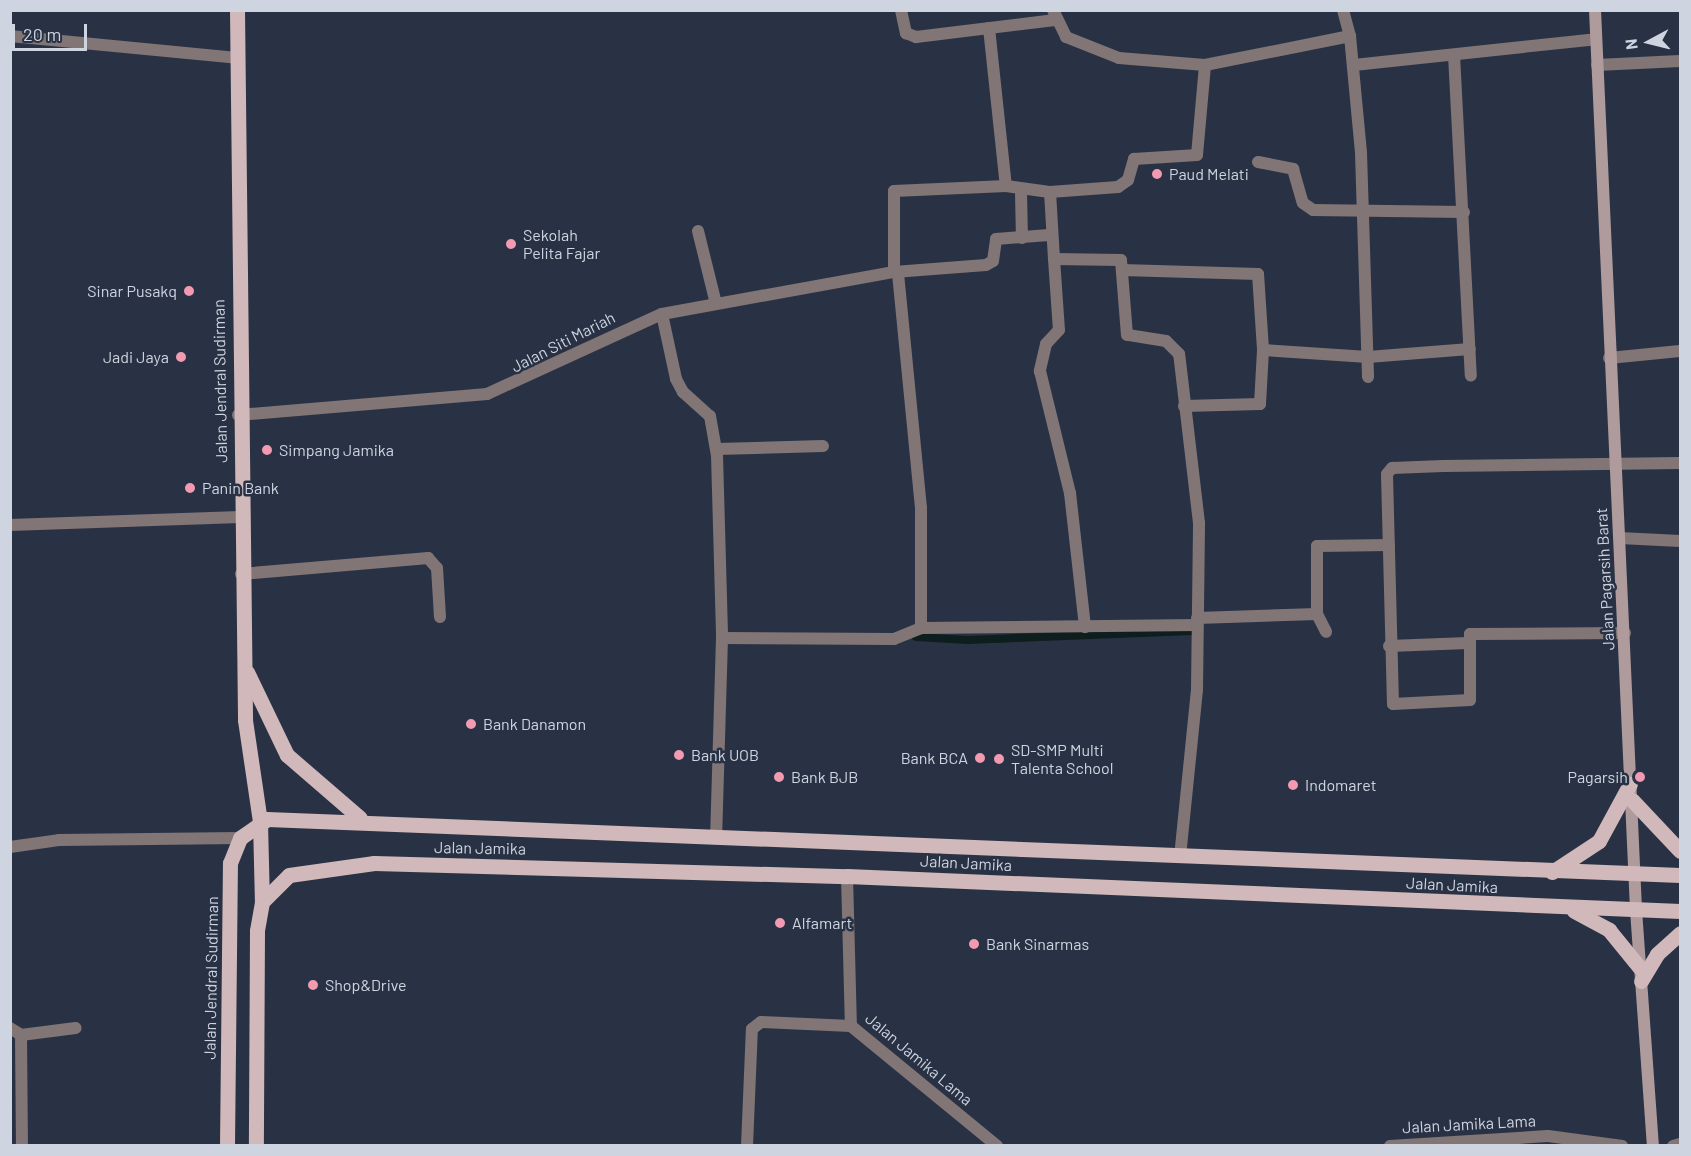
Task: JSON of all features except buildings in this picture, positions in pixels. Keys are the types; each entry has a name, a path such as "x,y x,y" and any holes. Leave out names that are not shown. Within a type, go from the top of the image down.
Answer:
{"main road":[{"name":"Jalan Jendral Sudirman","path":"237,10 237,415 241,574 247,746 260,822 262,902 257,931 256,1146"},
{"path":"244,664 287,755 360,818"},
{"path":"1549,873 1599,841 1630,784"},
{"path":"1632,801 1680,851"},
{"name":"Jalan Jamika","path":"260,822 360,818 1549,873 1680,875"},
{"path":"240,838 260,822"},
{"name":"Jalan Jendral Sudirman","path":"227,1146 230,862 240,838"},
{"name":"Jalan Jamika","path":"262,902 289,875 374,864 847,876 1680,912"},
{"path":"1565,908 1609,930 1640,975 1657,954 1680,933"}],"street":[{"path":"901,10 906,33 916,37 989,28 1054,15 1066,37 1119,58 1205,65 1350,36"},
{"path":"1343,10 1354,65 1364,214 1362,305 1368,377"},
{"name":"Jalan Pagarsih Barat","path":"1595,10 1609,358 1625,633 1636,910 1653,1146"},
{"path":"989,28 1006,186"},
{"path":"10,36 237,58"},
{"path":"1354,65 1596,39"},
{"path":"1454,55 1471,376"},
{"path":"1597,64 1680,61"},
{"path":"921,628 921,508 896,273 894,191 1006,186 1021,192 1118,188 1128,180 1134,159 1197,155 1205,65"},
{"path":"1258,162 1293,169 1303,203 1313,210 1364,214 1464,212"},
{"path":"1021,192 1022,238 1049,236"},
{"path":"1050,192 1049,236 1059,330 1046,344 1040,371 1070,493 1085,627"},
{"path":"698,231 716,304"},
{"name":"Jalan Siti Mariah","path":"237,415 487,393 662,314 896,273 991,264 996,240 1022,238"},
{"path":"1053,259 1116,257 1122,270 1126,335 1173,345 1179,354 1199,524 1197,690 1180,857"},
{"path":"1122,270 1258,274 1263,350 1260,404 1184,406"},
{"path":"662,314 676,379 683,392 710,416 717,449 722,638 717,836"},
{"path":"1263,350 1368,357 1470,350"},
{"path":"1609,358 1680,351"},
{"path":"717,449 823,446"},
{"path":"1625,633 1470,634 1467,702 1393,704 1389,646 1389,545 1385,481 1392,468 1680,463"},
{"path":"10,525 240,516"},
{"path":"1620,538 1680,541"},
{"path":"1326,632 1317,614 1317,546 1389,545"},
{"path":"241,574 428,558 437,568 440,617"},
{"path":"722,638 894,639 921,628 1085,627 1317,614"},
{"path":"1389,646 1468,643"},
{"path":"10,847 59,840 240,838"},
{"name":"Jalan Jamika Lama","path":"847,876 851,1026 997,1146"},
{"path":"747,1146 752,1029 761,1022 851,1026"},
{"path":"10,1028 21,1035 76,1028"},
{"path":"21,1035 22,1146"},
{"name":"Jalan Jamika Lama","path":"1390,1146 1548,1136 1622,1146"},
{"path":"1673,1146 1680,1144"}],"waterway":[{"path":"916,637 968,640 1192,631"}],"place":[{"name":"Paud Melati","path":"1157,174"},
{"name":"Sekolah Pelita Fajar","path":"511,244"},
{"name":"Sinar Pusakq","path":"189,291"},
{"name":"Jadi Jaya","path":"181,357"},
{"name":"Simpang Jamika","path":"267,450"},
{"name":"Panin Bank","path":"190,488"},
{"name":"Bank Danamon","path":"471,724"},
{"name":"Bank UOB","path":"679,755"},
{"name":"Bank BCA","path":"980,758"},
{"name":"SD-SMP Multi Talenta School","path":"999,759"},
{"name":"Bank BJB","path":"779,777"},
{"name":"Pagarsih","path":"1640,777"},
{"name":"Indomaret","path":"1293,785"},
{"name":"Alfamart","path":"780,923"},
{"name":"Bank Sinarmas","path":"974,944"},
{"name":"Shop&Drive","path":"313,985"}]}
